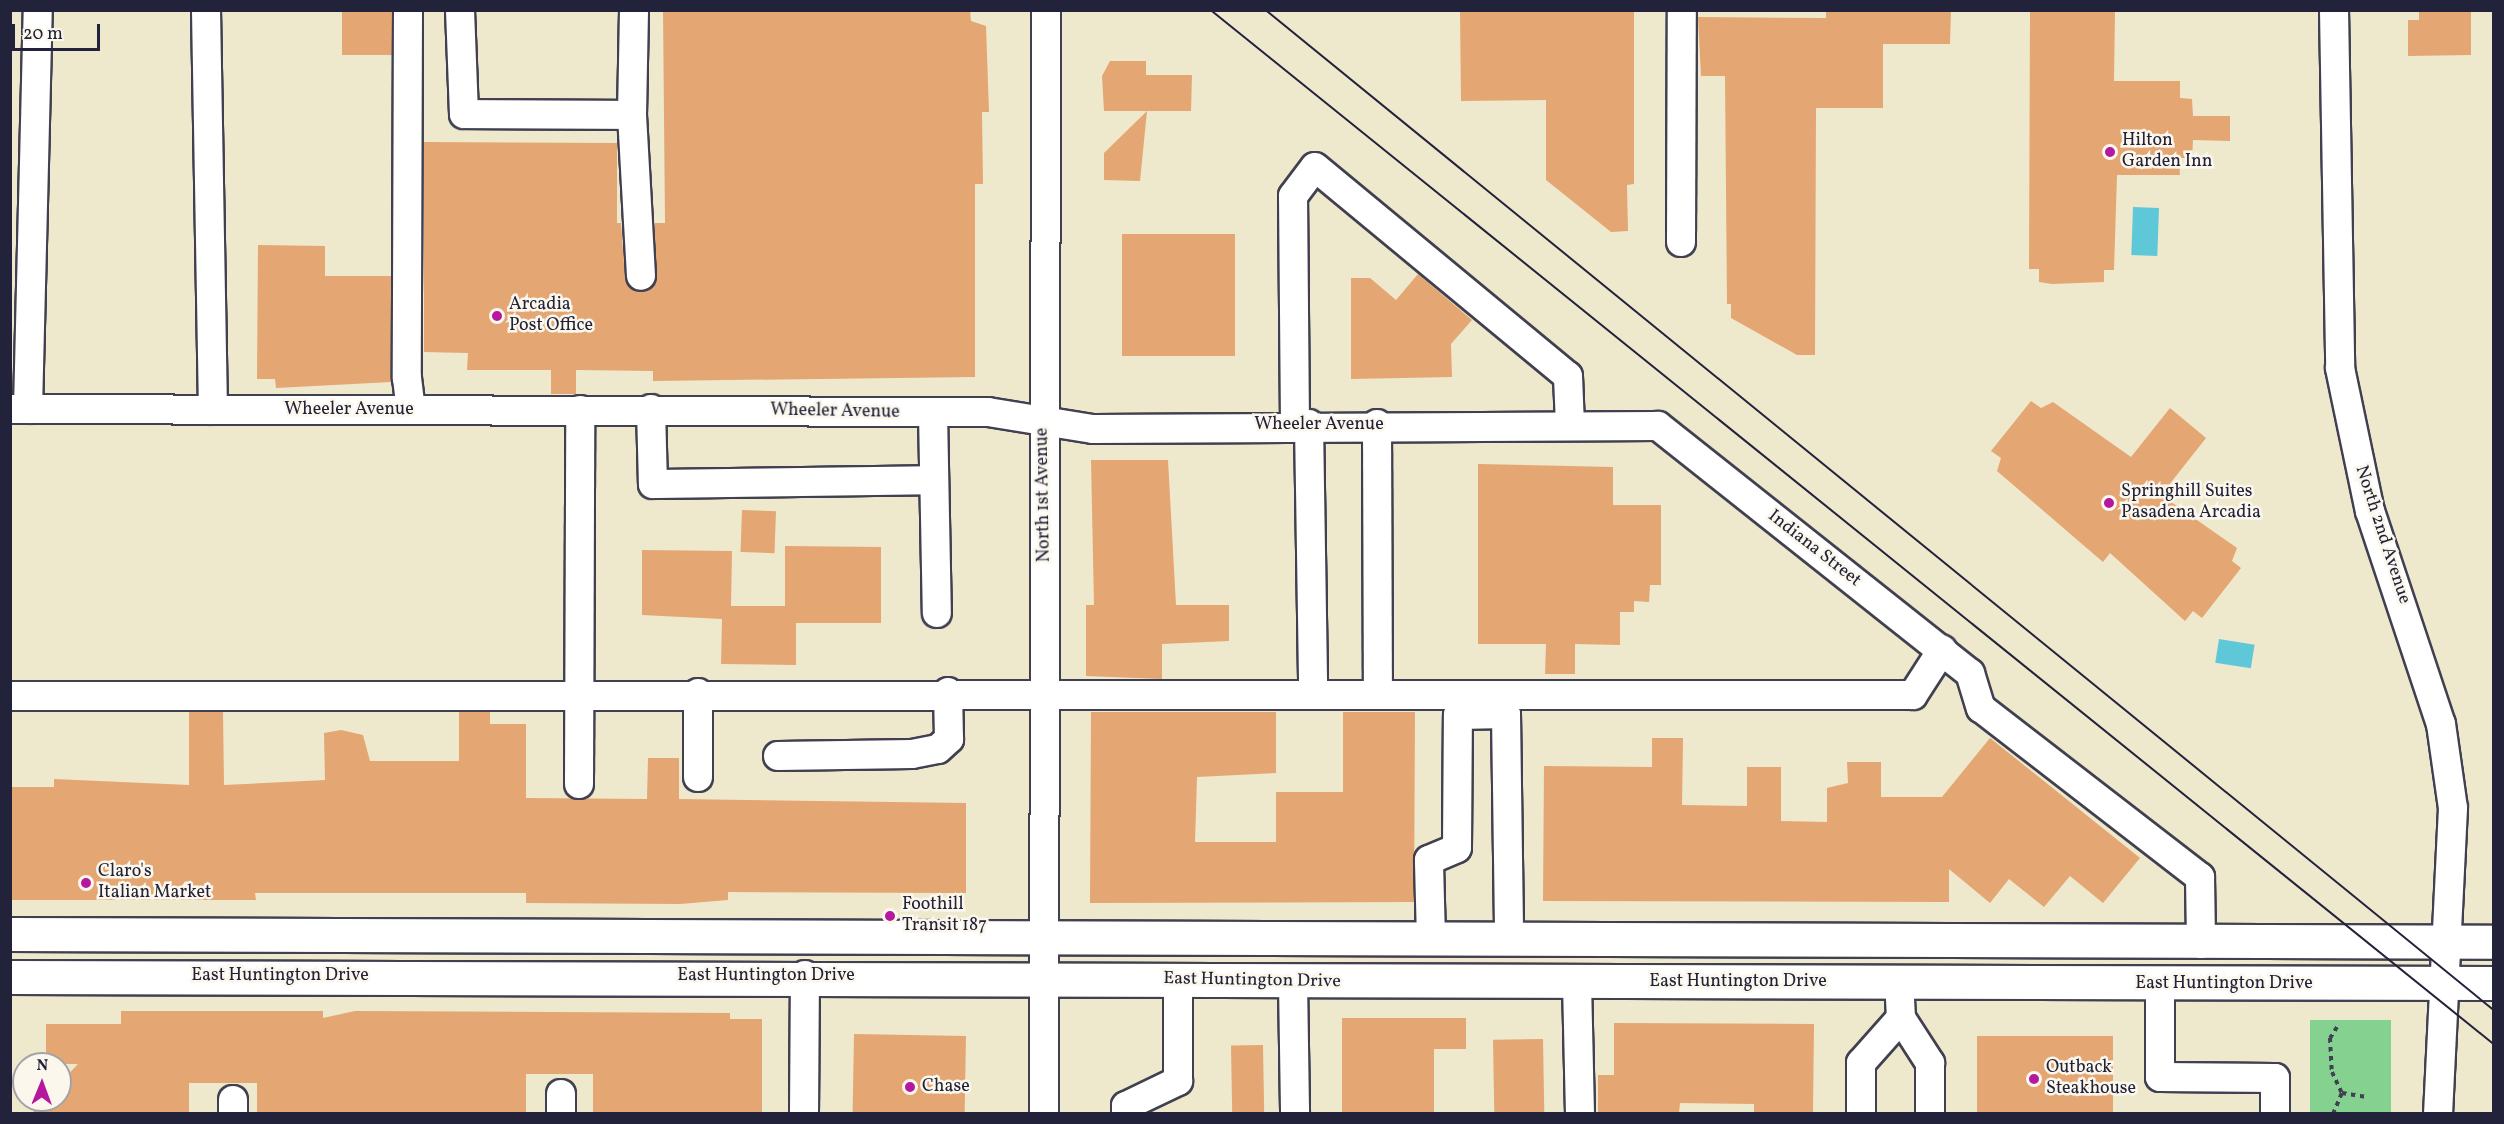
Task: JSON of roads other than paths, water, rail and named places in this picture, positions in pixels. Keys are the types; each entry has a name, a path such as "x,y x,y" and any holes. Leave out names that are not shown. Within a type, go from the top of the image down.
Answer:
{"main road":[{"path":"10,934 1045,939 1431,924 2201,944 2493,942"},
{"name":"East Huntington Drive","path":"10,977 805,975 1293,982 2493,983"}],"street":[{"path":"19,409 21,254 38,10"},
{"path":"206,10 213,410"},
{"path":"408,10 407,378 411,410"},
{"path":"460,10 464,114 632,115"},
{"path":"634,10 632,115 641,276"},
{"name":"North 1st Avenue","path":"1044,1113 1046,10"},
{"path":"1681,242 1682,10"},
{"name":"North 2nd Avenue","path":"2334,10 2340,368 2370,511 2441,724 2453,808 2441,982 2438,1113"},
{"path":"1313,693 1293,196 1315,167 1568,376 1570,425"},
{"name":"Wheeler Avenue","path":"19,409 651,409 988,412 1093,429 1302,424 1658,426"},
{"path":"651,409 653,484 933,480"},
{"path":"579,784 580,410"},
{"path":"933,413 937,613"},
{"path":"1377,424 1378,694"},
{"name":"Indiana Street","path":"1658,426 1970,673 1981,708 2200,877 2201,944"},
{"path":"10,696 948,692 1913,695 1942,650"},
{"path":"778,756 912,754 938,748 949,739 948,692"},
{"path":"698,693 698,777"},
{"path":"1431,924 1429,860 1457,848 1458,714 1506,714 1510,925"},
{"path":"804,1113 805,975"},
{"path":"1126,1113 1126,1106 1178,1081 1178,981"},
{"path":"1293,982 1295,1113"},
{"path":"1577,982 1580,1113"},
{"path":"1899,982 1901,1018 1930,1063 1930,1113"},
{"path":"2160,984 2160,1077 2275,1078 2275,1113"},
{"path":"1861,1113 1861,1063 1901,1018"}],"water":[{"path":"2133,207 2159,208 2157,256 2131,255"},
{"path":"2219,639 2255,645 2251,668 2215,663"}],"tram line":[{"path":"1211,10 2494,1044"},
{"path":"1266,10 2494,1010"}],"place":[{"name":"Hilton Garden Inn","path":"2110,152"},
{"name":"Arcadia Post Office","path":"497,316"},
{"name":"Springhill Suites Pasadena Arcadia","path":"2109,503"},
{"name":"Claro's Italian Market","path":"86,883"},
{"name":"Foothill Transit 187","path":"890,916"},
{"name":"Outback Steakhouse","path":"2034,1079"},
{"name":"Chase","path":"910,1087"}]}
